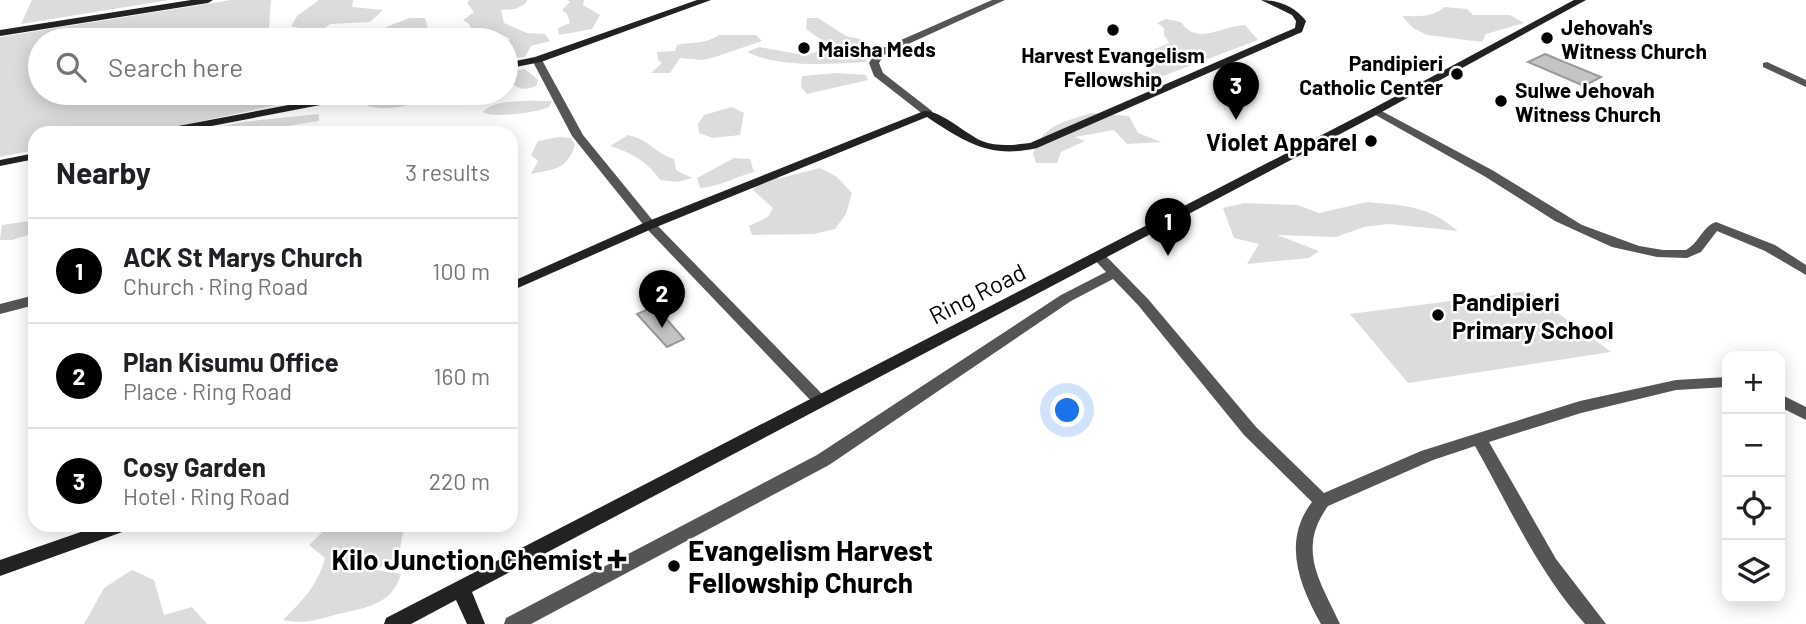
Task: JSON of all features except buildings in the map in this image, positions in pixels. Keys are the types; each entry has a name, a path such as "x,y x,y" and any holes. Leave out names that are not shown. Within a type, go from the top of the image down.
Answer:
{"street":[{"path":"32,28 208,0"},
{"path":"518,64 537,60 706,0"},
{"path":"1000,0 880,53 874,63 878,74 928,113 978,145 996,150 1033,146 1299,30 1301,21 1295,13 1266,0"},
{"name":"Ring Road","path":"393,624 1376,111 1581,0"},
{"path":"0,33 28,29"},
{"path":"537,60 578,136 650,225 819,400"},
{"path":"1767,65 1806,84"},
{"path":"194,126 305,105"},
{"path":"1376,111 1490,175 1555,218 1593,236 1656,253 1688,254 1697,249 1716,226 1770,248 1806,271"},
{"path":"518,284 650,225 928,113"},
{"path":"0,163 28,157"},
{"path":"1098,256 1143,302 1250,431 1322,502"},
{"path":"513,624 823,460 1066,298 1115,273"},
{"path":"0,309 28,302"},
{"path":"1331,624 1316,598 1303,551 1310,513 1322,502 1427,455 1580,407 1676,385 1722,382"},
{"path":"1785,403 1806,414"},
{"path":"1480,440 1550,564 1575,600 1597,624"},
{"path":"0,568 102,532"},
{"path":"461,589 476,624"}],"shaded area":[{"path":"32,0 169,0 21,24"},
{"path":"231,0 271,0 269,28 56,28"},
{"path":"319,0 353,0 352,7 383,10 370,22 330,24 325,28 291,26 297,16"},
{"path":"469,0 527,0 515,9 501,10 504,23 516,28 471,28 463,20 474,12 467,3"},
{"path":"567,0 584,0 583,5 600,15 592,29 559,35 558,28 570,23 567,14 562,10 570,2"},
{"path":"1444,7 1467,9 1473,15 1510,15 1524,23 1486,34 1482,42 1427,35 1413,28 1402,16 1430,15"},
{"path":"410,18 425,18 428,28 386,28"},
{"path":"807,18 818,18 846,36 860,39 867,47 866,62 789,63 747,52 759,47 798,54 815,53 822,44 820,39 806,29"},
{"path":"1166,19 1181,22 1187,29 1202,34 1245,25 1258,40 1163,76 1148,75 1147,61 1160,54 1153,50 1169,43 1164,35 1164,28 1157,23"},
{"path":"518,29 527,33 545,34 550,41 531,46 525,57 518,57"},
{"path":"28,33 28,105 276,105 179,126 28,126 28,151 0,157 0,37"},
{"path":"719,35 756,35 762,41 702,60 680,58 670,73 651,73 662,63 658,60 657,52 675,51 677,45 703,42"},
{"path":"525,69 538,80 536,86 524,89 518,87 518,70"},
{"path":"837,73 866,75 868,80 807,94 801,87 802,76"},
{"path":"518,101 552,101 549,107 526,113 496,115 483,112 494,105 518,105"},
{"path":"368,105 407,105 383,108"},
{"path":"732,107 744,113 740,135 713,138 699,133 698,124 704,115"},
{"path":"1091,113 1129,116 1138,133 1162,142 1127,144 1114,130 1075,137 1085,141 1061,152 1057,163 1036,163 1033,154 1049,130 1063,122"},
{"path":"319,114 319,121 288,126 223,126"},
{"path":"628,135 674,159 676,170 692,178 678,182 660,180 638,159 610,146"},
{"path":"571,138 575,145 568,159 559,167 531,174 538,161 531,155 538,141"},
{"path":"734,158 750,159 754,172 700,188 697,178"},
{"path":"820,168 837,177 852,193 846,214 835,229 814,234 752,235 749,226 768,217 773,208 753,190 762,178 781,178"},
{"path":"1367,202 1426,211 1458,231 1389,224 1364,227 1336,237 1277,235 1319,251 1309,258 1247,264 1259,244 1234,238 1223,208 1244,203 1297,205 1319,213"},
{"path":"28,221 28,235 12,240 0,240 2,225"},
{"path":"1528,291 1611,352 1408,383 1350,314"},
{"path":"323,532 403,532 399,554 377,570 401,574 397,585 390,594 373,605 307,621 283,620 314,584 325,558 309,545"},
{"path":"132,570 154,580 164,615 192,607 207,624 84,624 104,588"}],"place":[{"name":"Harvest Evangelism Fellowship","path":"1113,30"},
{"name":"Jehovah's Witness Church","path":"1547,38"},
{"name":"Maisha Meds","path":"804,48"},
{"name":"Pandipieri Catholic Center","path":"1457,74"},
{"name":"Sulwe Jehovah Witness Church","path":"1501,101"},
{"name":"Cosy Garden","path":"1236,120"},
{"name":"Violet Apparel","path":"1371,141"},
{"name":"ACK St Marys Church","path":"1168,256"},
{"name":"Pandipieri Primary School","path":"1438,315"},
{"name":"Plan Kisumu Office","path":"662,328"},
{"name":"Kilo Junction Chemist","path":"617,559"},
{"name":"Evangelism Harvest Fellowship Church","path":"674,566"}]}
